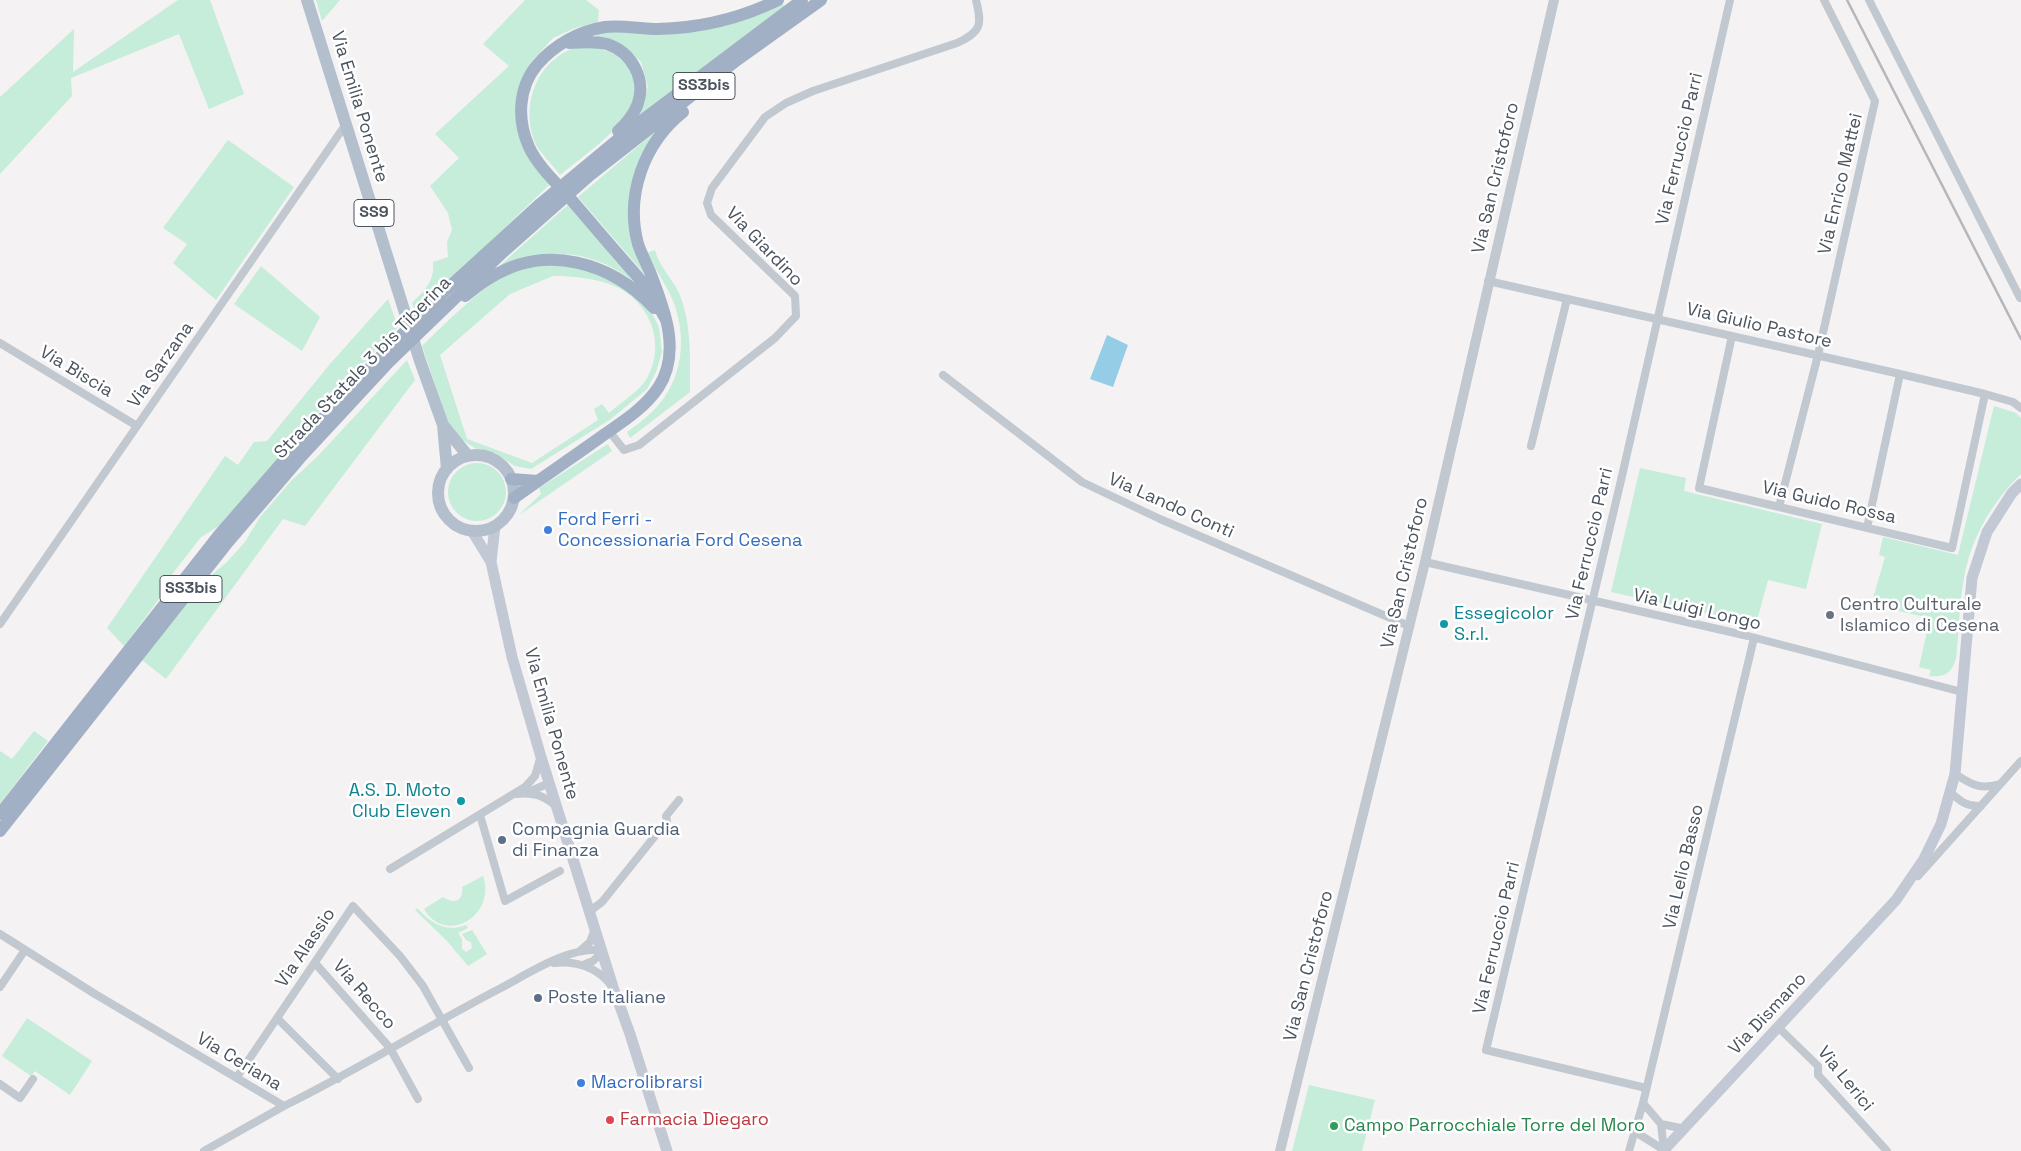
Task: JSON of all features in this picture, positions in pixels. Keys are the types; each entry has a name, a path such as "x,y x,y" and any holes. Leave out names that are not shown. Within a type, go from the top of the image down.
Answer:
{"highway":[{"path":"666,320 653,296 545,170 530,147 521,121 522,95 530,73 544,57 561,44 589,30 608,27 687,28 721,22 752,12 778,0"},
{"name":"SS3bis","path":"584,170 628,131 802,0"},
{"name":"SS3bis","path":"584,170 821,0"},
{"path":"561,44 592,42 609,45 626,55 637,70 641,87 638,104 624,126 584,170"},
{"path":"514,498 640,408 658,388 668,367 671,343 666,320 651,273 638,244 634,214 636,186 646,158 659,137 676,118 710,91 737,60"},
{"name":"Strada Statale 3 bis Tiberina","path":"1,824 228,542 386,358 427,332 452,297 584,170"},
{"path":"452,297 518,266 546,260 572,261 594,266 615,277 650,304 666,320"},
{"path":"511,479 538,481"}],"main road":[{"name":"Via Emilia Ponente","path":"307,0 420,361 443,425 447,469"},
{"name":"Via Emilia Ponente","path":"443,425 468,456"},
{"path":"468,456 481,456 494,460 504,468 511,479 514,498 511,509 495,526 484,530 472,531 457,526 450,521 441,508 438,489 441,478 456,461 468,456"},
{"name":"Via Dismano","path":"1664,1150 1896,900 1924,859 1941,824 1955,774 1972,578 1987,532 2012,493 2021,484"},
{"name":"Via Emilia Ponente","path":"495,526 491,562 512,657 548,782 601,951 668,1151"},
{"name":"Via Emilia Ponente","path":"472,531 491,562"}],"street":[{"name":"Via Giardino","path":"609,431 624,450 639,445 776,338 796,316 795,296 711,215 707,203 712,188 765,117 786,103 813,91 957,43 972,36 979,27 980,18 976,0"},
{"name":"Via San Cristoforo","path":"1280,1151 1425,562 1554,0"},
{"name":"Via Ferruccio Parri","path":"1646,1088 1486,1050 1592,601 1730,0"},
{"name":"Via Enrico Mattei","path":"1779,507 1818,355 1875,101 1824,0"},
{"path":"1869,0 2020,298"},
{"name":"Via Sarzana","path":"0,624 346,124"},
{"name":"Via Giulio Pastore","path":"1488,282 1985,394 2013,402 2021,408"},
{"path":"1531,446 1567,299"},
{"name":"Via Guido Rossa","path":"1732,336 1699,488 1952,548 1985,394"},
{"name":"Via Biscia","path":"0,342 137,426"},
{"path":"1867,528 1900,374"},
{"name":"Via Lando Conti","path":"943,376 1082,482 1160,519 1409,626"},
{"name":"Via Luigi Longo","path":"1425,562 1754,638 1962,692"},
{"name":"Via Lelio Basso","path":"1630,1151 1754,638"},
{"path":"526,790 535,776 541,757"},
{"name":"Via Dismano","path":"1896,900 2021,762"},
{"path":"1955,774 1979,787 1986,788 2000,784"},
{"path":"390,869 514,794 548,782"},
{"path":"526,790 542,796 556,806"},
{"path":"1950,792 1960,801 1972,806 1981,806"},
{"path":"590,911 602,902 614,888 667,821 666,816 679,800"},
{"path":"480,815 505,900 560,871"},
{"name":"Via Alassio","path":"237,1077 353,906 400,956 423,986 442,1019"},
{"path":"581,950 590,942 595,930"},
{"name":"Via Ceriana","path":"0,934 284,1106 338,1079 442,1019 547,964 581,950 601,951"},
{"path":"0,987 25,950"},
{"path":"583,965 593,961 601,951"},
{"name":"Via Recco","path":"315,963 390,1048 418,1099"},
{"name":"Via Ceriana","path":"547,964 583,965 600,974 613,987"},
{"path":"277,1018 338,1079"},
{"path":"442,1019 469,1068"},
{"name":"Via Lerici","path":"1779,1028 1818,1066 1818,1075 1887,1151"},
{"path":"0,1084 20,1098 33,1079"},
{"path":"1643,1103 1661,1124 1664,1150"},
{"path":"204,1151 284,1106"},
{"path":"1661,1124 1685,1129"},
{"path":"1634,1131 1664,1150"}],"green space":[{"path":"178,0 210,0 244,94 209,109 179,34 71,78 72,96 0,174 0,97 74,29 73,72"},
{"path":"316,0 340,0 322,21"},
{"path":"525,0 586,0 599,10 598,22 575,28 553,38 532,61 518,92 534,166 549,185 416,313 412,303 431,280 433,262 448,257 447,242 452,230 448,213 430,186 459,158 435,134 509,66 483,44"},
{"path":"783,4 785,6 637,119 648,87 641,62 628,49 590,33 764,13"},
{"path":"591,47 611,52 627,64 634,80 633,103 619,125 610,134 560,175 538,149 531,132 529,118 533,90 547,67 557,57 571,49"},
{"path":"663,125 633,186 648,278 578,197"},
{"path":"228,140 294,187 216,300 173,263 187,244 163,228"},
{"path":"569,204 647,294 620,272 588,258 573,255 543,255 496,269"},
{"path":"655,250 659,262 679,293 686,317 689,342 690,392 630,438 627,432 651,413 671,387 680,357 680,325 676,309 670,294 647,253"},
{"path":"567,264 613,279 651,311 659,327 662,352 656,372 647,389 611,419 531,469 515,466 495,453 475,448 461,439 448,423 422,346 466,304 491,284 528,268","holes":["553,276 601,281 627,293 637,301 650,322 654,333 655,356 646,380 634,393 609,413 602,404 594,409 598,420 532,463 467,439 440,355 510,294"]},
{"path":"261,266 320,317 302,351 234,304"},
{"path":"388,299 398,327 347,380 219,526 201,537 173,573 159,599 124,646 107,628 225,456 238,465 254,442 267,441 330,364"},
{"path":"407,360 415,380 305,526 283,519 166,679 142,660 201,584 227,562 245,542 260,517 291,481 318,456"},
{"path":"1994,406 2016,413 2021,418 2021,474 2001,496 1984,522 1967,563 1962,588 1954,664 1947,674 1929,676 1931,670 1919,667 1930,618 1871,605 1885,557 1879,555 1883,537 1958,555"},
{"path":"608,444 612,451 519,515 541,494 539,488"},
{"path":"477,463 488,465 498,471 504,481 506,492 504,503 498,513 488,519 477,521 466,519 456,513 450,503 448,492 450,481 456,471 466,465"},
{"path":"1640,468 1686,478 1684,491 1822,524 1806,589 1768,580 1756,624 1611,592"},
{"path":"34,731 48,741 0,804 0,751 12,759"},
{"path":"483,876 485,890 483,903 476,914 467,921 456,925 444,925 433,920 424,909 443,897 451,901 457,900 461,896 462,887"},
{"path":"417,908 439,925 451,928 466,925 468,928 458,933 462,939 462,949 466,952 472,948 471,942 466,940 462,934 472,930 487,954 468,966 447,941 415,910"},
{"path":"27,1018 92,1061 70,1095 35,1071 31,1076 2,1056"},
{"name":"Campo Parrocchiale Torre del Moro","path":"1309,1085 1375,1100 1362,1151 1292,1151"}],"water":[{"path":"1107,335 1128,345 1113,387 1090,379"}],"railway":[{"path":"1847,0 2021,339"}],"place":[{"name":"Ford Ferri - Concessionaria Ford Cesena","path":"548,530"},
{"name":"Centro Culturale Islamico di Cesena","path":"1830,615"},
{"name":"Essegicolor S.r.l.","path":"1444,624"},
{"name":"A.S. D. Moto Club Eleven","path":"461,801"},
{"name":"Compagnia Guardia di Finanza","path":"502,840"},
{"name":"Poste Italiane","path":"538,998"},
{"name":"Macrolibrarsi","path":"581,1083"},
{"name":"Farmacia Diegaro","path":"610,1120"},
{"name":"Campo Parrocchiale Torre del Moro","path":"1334,1126"}]}
